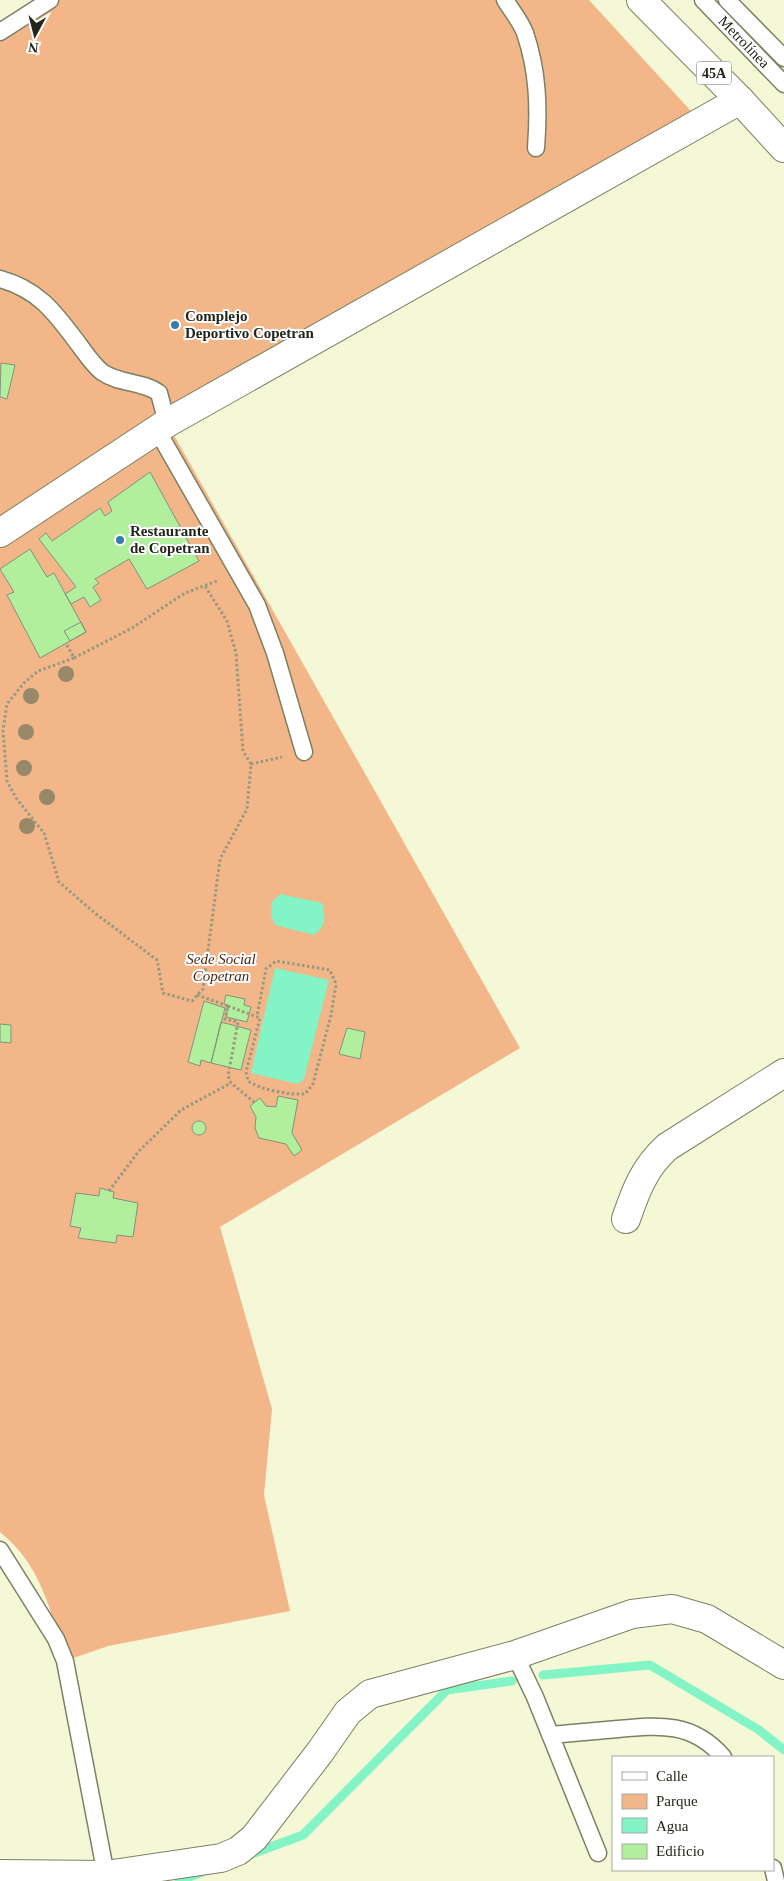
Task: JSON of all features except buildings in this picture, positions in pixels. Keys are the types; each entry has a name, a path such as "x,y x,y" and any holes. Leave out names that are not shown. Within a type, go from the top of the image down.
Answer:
{"main road":[{"name":"45A","path":"641,0 740,100 784,148"},
{"path":"0,533 162,426 740,100"},
{"path":"626,1219 638,1184 651,1161 666,1147 784,1073"},
{"path":"0,1874 106,1875 221,1858 238,1851 254,1838 348,1712 370,1694 515,1654 632,1614 672,1609 707,1619 784,1665"}],"lane":[{"path":"0,32 50,0"},
{"path":"505,0 525,32 537,83 539,108 536,148"},
{"name":"Metrolínea","path":"703,0 784,84"},
{"name":"Metrolínea","path":"727,0 784,58"},
{"path":"0,279 36,295 52,308 102,372 117,380 159,393 162,426 257,605 275,652 304,752"},
{"path":"0,1550 56,1640 65,1661 106,1875"},
{"path":"515,1654 598,1853"},
{"path":"550,1735 662,1725 697,1735 716,1748 722,1756"}],"path":[{"path":"205,586 227,621 236,653 243,751 251,764 247,810 220,859 203,989 192,1001 163,993 157,960 96,914 59,882 44,833 16,798 7,781 3,730 7,704 38,671 74,658 132,628 185,593 239,574"},
{"path":"67,645 74,658"},
{"path":"251,764 304,752"},
{"path":"197,995 260,1018 246,1072 248,1081 254,1086 297,1095 305,1094 313,1084 331,1015 336,984 330,970 276,961 266,969 257,1016"},
{"path":"228,1006 225,1019 238,1022 228,1067 228,1076 231,1083 254,1102"},
{"path":"109,1191 139,1152 181,1110 231,1083"}],"green space":[{"name":"Sede Social Copetran","path":"38,0 589,0 701,122 171,430 520,1048 220,1227 272,1409 264,1495 290,1611 108,1646 65,1661 55,1625 35,1575 14,1545 0,1532 0,23"}],"water":[{"path":"280,894 322,903 324,921 318,932 314,935 275,925 271,916 272,902"},
{"path":"275,968 329,980 304,1079 298,1084 251,1073"}],"waterway":[{"path":"543,1675 650,1665 759,1730 784,1750"},
{"path":"249,1855 303,1835 447,1690 512,1681"},
{"path":"179,1881 202,1872"}],"place":[{"name":"Complejo Deportivo Copetran","path":"175,325"},
{"name":"Restaurante de Copetran","path":"120,540"}]}
